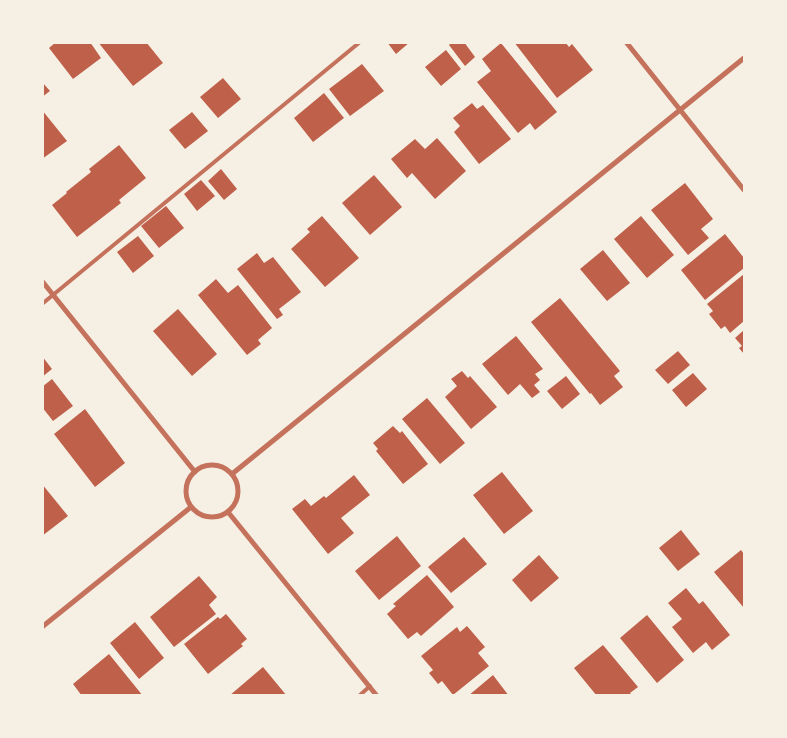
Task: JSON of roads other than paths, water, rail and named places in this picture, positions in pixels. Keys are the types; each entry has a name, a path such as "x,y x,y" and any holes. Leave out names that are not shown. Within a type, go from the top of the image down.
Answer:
{"street":[{"path":"626,42 744,190"},
{"path":"232,474 744,58"},
{"path":"42,281 195,472"},
{"path":"210,465 226,468 232,474 239,490 234,506 228,512 220,516 204,516 192,507 186,493 190,478 195,472 202,467 210,465"},
{"path":"42,627 192,507"},
{"path":"228,512 377,696"}],"lane":[{"path":"42,304 360,42"},
{"path":"359,696 370,686"}]}
